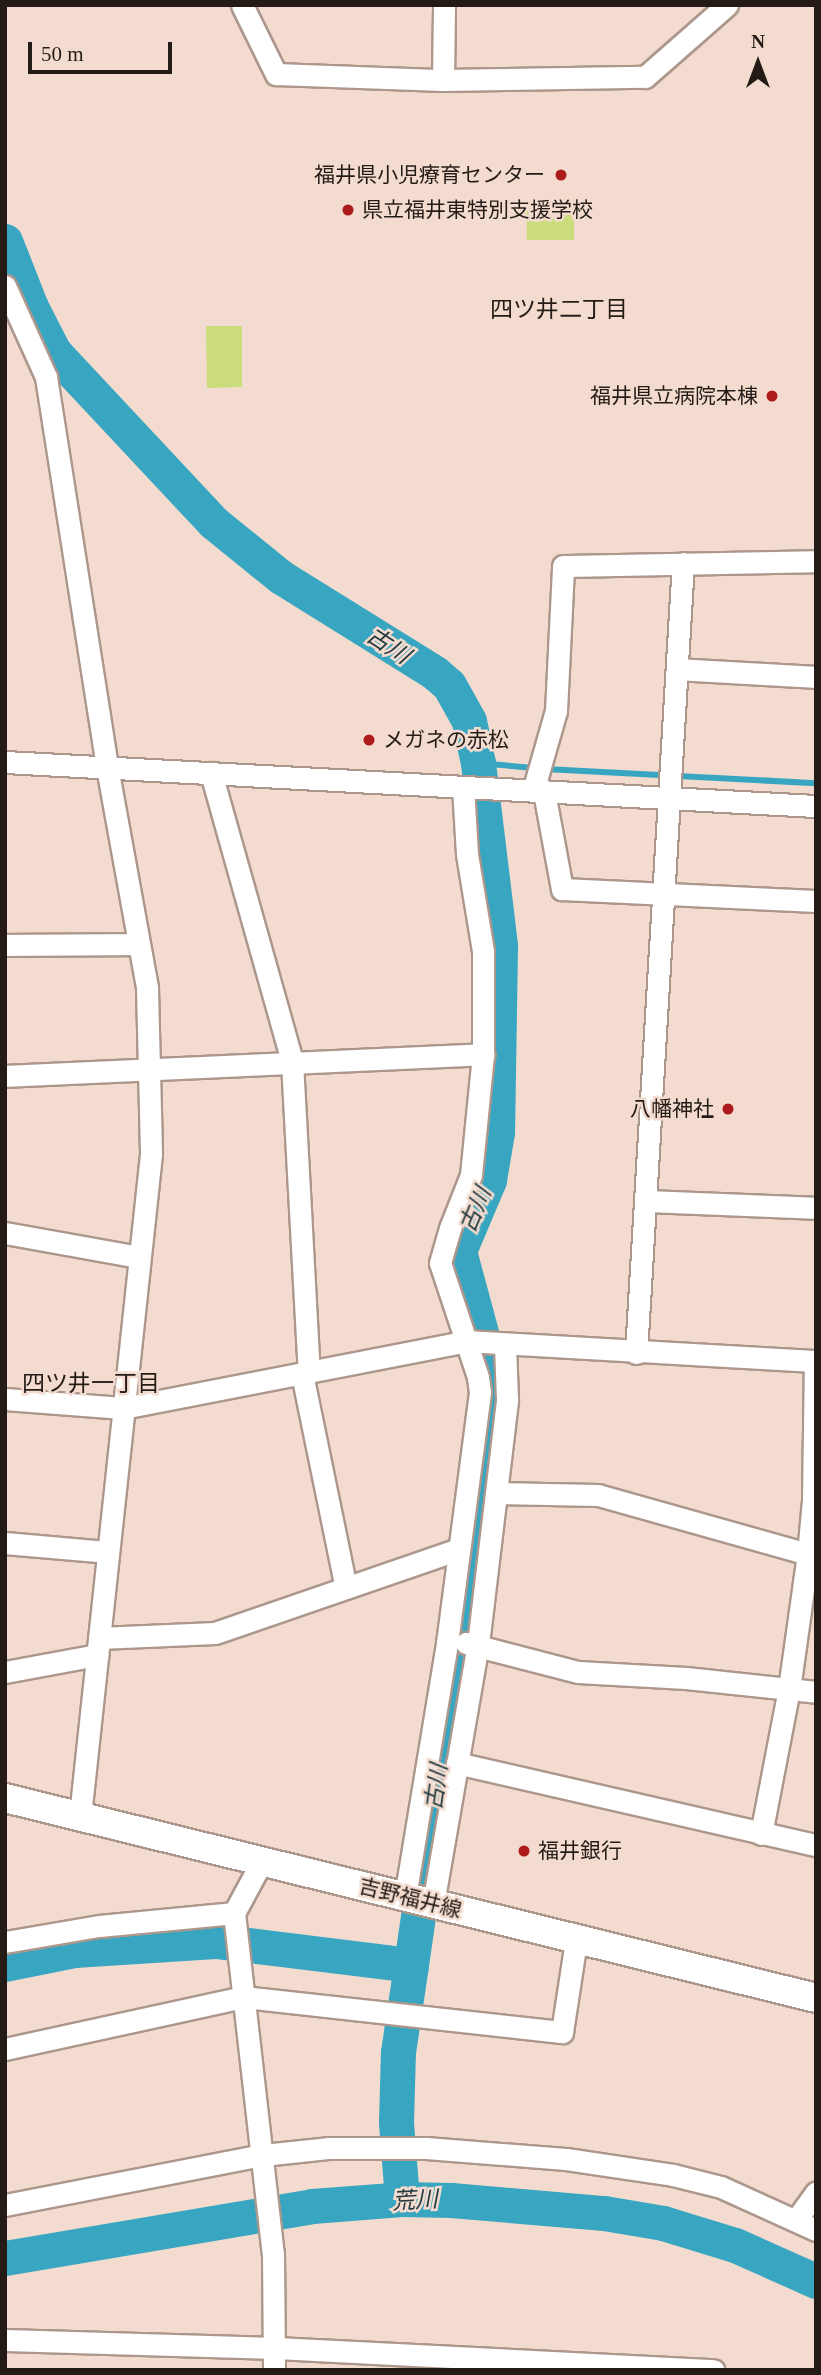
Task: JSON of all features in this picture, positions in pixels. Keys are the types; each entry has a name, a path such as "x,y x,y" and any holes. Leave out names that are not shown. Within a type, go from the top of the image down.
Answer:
{"main road":[{"name":"吉野福井線","path":"5,1798 816,1998"}],"street":[{"path":"242,5 276,74 443,80 645,77 727,5"},
{"path":"443,80 444,5"},
{"path":"5,286 12,319 46,377 107,767 147,988 151,1069 151,1154 79,1816"},
{"path":"816,561 564,566 556,711 539,791 562,889 816,901"},
{"path":"636,1353 683,564"},
{"path":"677,669 816,677"},
{"path":"5,762 816,806"},
{"path":"211,773 292,1062 306,1373 346,1588"},
{"path":"405,1897 447,1643 480,1392 467,1341 440,1263 452,1220 471,1175 483,1054 483,951 467,854 464,787"},
{"path":"5,945 138,944"},
{"path":"5,1076 483,1054"},
{"path":"645,1201 816,1208"},
{"path":"5,1233 139,1257"},
{"path":"5,1399 123,1408 467,1341 636,1353 815,1360 813,1500 808,1553 789,1689 761,1834"},
{"path":"433,1904 478,1644 507,1399 505,1345"},
{"path":"496,1493 598,1495 808,1553"},
{"path":"5,1543 108,1552"},
{"path":"5,1672 98,1647 215,1633 459,1549"},
{"path":"447,1643 478,1644 578,1672 816,1692"},
{"path":"457,1762 816,1845"},
{"path":"262,1861 234,1920 273,2253 275,2359"},
{"path":"5,1942 99,1926 234,1920"},
{"path":"5,2049 244,1997 562,2032 576,1940"},
{"path":"5,2205 263,2155 328,2148 426,2148 566,2159 673,2175 709,2184 816,2230"},
{"path":"796,2220 816,2192"},
{"path":"5,2340 275,2359 713,2370"}],"green space":[{"path":"574,199 574,240 527,240 526,200"},
{"path":"206,326 242,326 242,387 207,388"}],"waterway":[{"name":"古川","path":"5,241 31,307 54,352 213,522 281,577 435,673 449,685 469,721 478,763 500,946 497,1132 489,1180 459,1251 490,1366 492,1404 411,1965 215,1941 74,1950 5,1964"},
{"path":"478,763 534,768"},
{"path":"545,769 816,783"},
{"path":"402,2199 396,2122 398,2052 411,1965"},
{"name":"荒川","path":"5,2258 312,2206 402,2199 451,2200 604,2213 663,2223 735,2245 816,2281"}],"place":[{"name":"福井県小児療育センター","path":"561,175"},
{"name":"県立福井東特別支援学校","path":"348,210"},
{"name":"福井県立病院本棟","path":"772,396"},
{"name":"メガネの赤松","path":"369,740"},
{"name":"八幡神社","path":"728,1109"},
{"name":"福井銀行","path":"524,1851"}],"district":[{"name":"四ツ井二丁目","path":"559,310"},
{"name":"四ツ井一丁目","path":"91,1384"}]}
